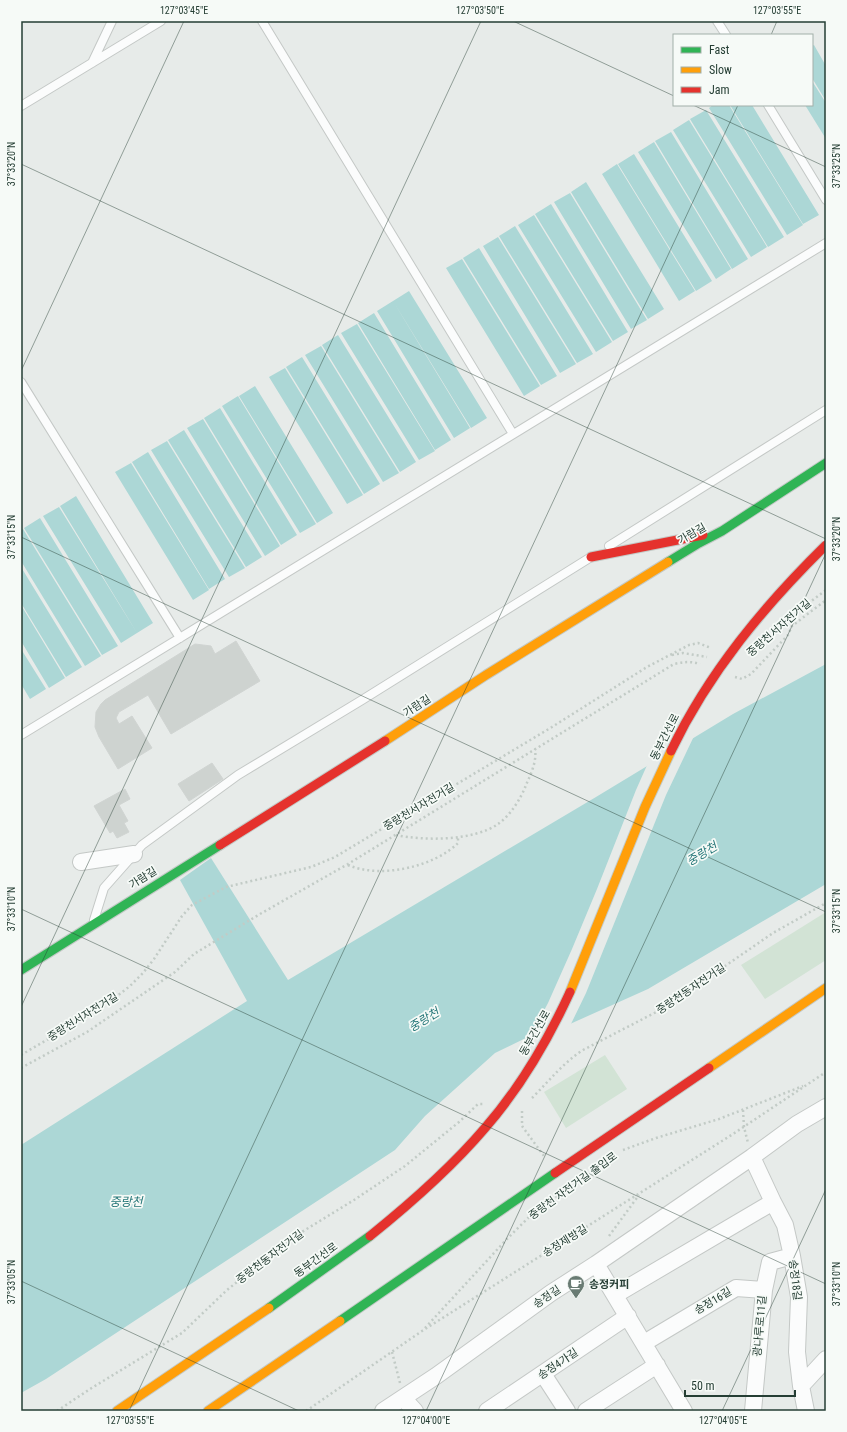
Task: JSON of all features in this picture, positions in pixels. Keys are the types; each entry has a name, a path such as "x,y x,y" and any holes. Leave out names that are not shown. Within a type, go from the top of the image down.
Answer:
{"main road":[{"name":"가람길","path":"21,970 380,744 486,675 699,543 722,531 826,463"},
{"path":"591,557 722,531"},
{"name":"동부간선로","path":"117,1411 288,1295 370,1236 418,1196 447,1169 476,1138 499,1110 521,1080 554,1024 572,988 660,774 688,718 728,654 763,610 797,572 826,545"},
{"path":"208,1411 826,988"}],"street":[{"path":"81,862 134,854"},
{"name":"송정길","path":"383,1411 436,1376 551,1293 752,1157 797,1124 826,1107"},
{"name":"송정18길","path":"752,1157 772,1202 785,1225 792,1256 799,1297 797,1352 806,1411"},
{"path":"615,1295 772,1202"},
{"path":"764,1290 770,1262 792,1256"},
{"path":"596,1264 684,1411"},
{"name":"송정16길","path":"644,1343 736,1288 764,1290"},
{"name":"광나루로11길","path":"753,1411 764,1290"},
{"name":"송정4가길","path":"487,1411 628,1316"},
{"path":"801,1386 826,1358"},
{"path":"586,1411 656,1365"},
{"path":"543,1374 567,1411"},
{"path":"403,1398 415,1411"}],"lane":[{"path":"92,63 112,21"},
{"path":"21,106 161,21"},
{"path":"262,21 514,434"},
{"path":"717,21 725,34"},
{"path":"769,106 826,200"},
{"path":"21,735 826,242"},
{"path":"21,382 180,638"},
{"path":"92,924 104,888 142,845 238,775 362,700 826,410"}],"path":[{"name":"중랑천서자전거길","path":"756,649 802,608 826,590"},
{"name":"중랑천서자전거길","path":"21,1055 103,1006 130,986 154,960 182,916 192,905 222,889 322,863 351,848 664,658 694,643 716,650"},
{"path":"21,1068 86,1032 174,972 194,954 396,835 674,664"},
{"path":"396,835 411,838 458,837 476,834 498,824 522,796 533,766 536,755 535,749"},
{"path":"348,864 355,868 370,870 414,868 436,859 452,850 458,843 458,837"},
{"name":"중랑천동자전거길","path":"527,1103 554,1073 579,1053 664,1008 773,932 826,903"},
{"name":"송정제방길","path":"306,1411 422,1331 744,1127 826,1072"},
{"name":"중랑천 자전거길 출입로","path":"622,1151 656,1138 719,1119 808,1084"},
{"name":"중랑천동자전거길","path":"57,1411 182,1333 227,1290 292,1238 354,1200 405,1166 459,1122 478,1104 484,1104"},
{"path":"522,1108 522,1126 544,1156"},
{"path":"742,1110 744,1127 752,1157"},
{"name":"중랑천 자전거길 출입로","path":"422,1331 528,1218 562,1192"},
{"path":"607,1238 640,1193"},
{"path":"392,1352 403,1398"}],"green space":[{"path":"826,912 826,960 765,999 741,965"},
{"path":"605,1055 627,1089 566,1128 544,1092"}],"water":[{"path":"813,46 826,66 826,101 813,80"},
{"path":"813,83 826,103 826,139 806,106 813,106"},
{"path":"712,106 730,106 803,225 787,235 709,108"},
{"path":"731,106 753,106 819,215 803,224"},
{"path":"706,110 784,237 768,247 690,119"},
{"path":"689,120 767,247 751,257 673,130"},
{"path":"671,132 748,259 732,269 655,141"},
{"path":"654,142 731,269 716,279 638,152"},
{"path":"634,154 712,281 696,291 618,164"},
{"path":"617,164 695,291 679,301 602,174"},
{"path":"586,182 664,309 648,319 571,192"},
{"path":"570,193 647,320 631,329 554,202"},
{"path":"551,204 628,332 613,341 535,214"},
{"path":"534,215 612,342 596,352 518,225"},
{"path":"515,226 593,354 577,363 499,236"},
{"path":"498,237 576,364 560,373 483,246"},
{"path":"479,248 557,376 541,385 463,258"},
{"path":"462,259 540,386 524,396 446,268"},
{"path":"409,291 487,418 471,428 393,301"},
{"path":"393,301 470,428 454,438 377,311"},
{"path":"374,313 451,440 435,450 358,323"},
{"path":"357,324 435,451 419,460 341,333"},
{"path":"338,335 416,462 400,472 322,345"},
{"path":"321,346 399,473 383,482 305,355"},
{"path":"302,357 380,484 364,494 286,367"},
{"path":"285,368 363,495 347,504 269,377"},
{"path":"255,386 333,513 317,523 239,396"},
{"path":"238,396 316,524 300,533 222,406"},
{"path":"220,408 297,535 281,545 204,418"},
{"path":"203,419 280,546 265,556 187,428"},
{"path":"184,430 262,557 246,567 168,440"},
{"path":"167,441 245,568 229,577 151,450"},
{"path":"148,452 225,579 209,589 132,462"},
{"path":"131,463 209,590 193,600 115,472"},
{"path":"76,496 153,623 137,633 60,506"},
{"path":"59,507 137,633 121,643 43,516"},
{"path":"40,518 118,646 102,655 24,528"},
{"path":"23,529 101,656 85,666 21,561 21,530"},
{"path":"21,567 82,667 66,677 21,603"},
{"path":"21,605 65,678 49,688 21,641"},
{"path":"21,649 46,689 30,699 21,684"},
{"name":"중랑천","path":"826,664 826,884 648,989 570,1024 532,1035 495,1053 425,1116 395,1150 46,1379 21,1393 21,1145 247,1001 180,880 211,858 288,980 733,714"}],"pier":[{"path":"695,734 666,795 586,993 570,1026 529,1039 548,1003 572,949 648,763"}],"building":[{"path":"236,641 260,681 171,734 148,695 119,712 116,718 119,724 132,716 152,748 118,769 99,737 95,727 96,712 101,704 105,700 195,644 211,646 215,654"},
{"path":"212,763 223,779 189,801 178,784"},
{"path":"125,789 130,799 119,805 128,821 124,823 129,832 117,838 113,831 110,833 94,806"}],"traffic: fast":[{"path":"668,562 722,531 826,463"},
{"path":"21,970 220,845"},
{"path":"340,1321 555,1173"},
{"path":"269,1308 370,1236"}],"traffic: slow":[{"path":"385,741 486,675 668,562"},
{"path":"570,992 645,807 671,751"},
{"path":"709,1068 826,988"},
{"path":"117,1411 269,1308"},
{"path":"208,1411 340,1321"}],"traffic: jam":[{"path":"591,557 703,535"},
{"path":"671,751 686,722 720,667 760,616 826,545"},
{"path":"220,845 385,741"},
{"path":"370,1236 444,1171 472,1143 498,1113 543,1046 570,992"},
{"path":"555,1173 709,1068"}],"place":[{"name":"송정커피","path":"576,1299"}]}
